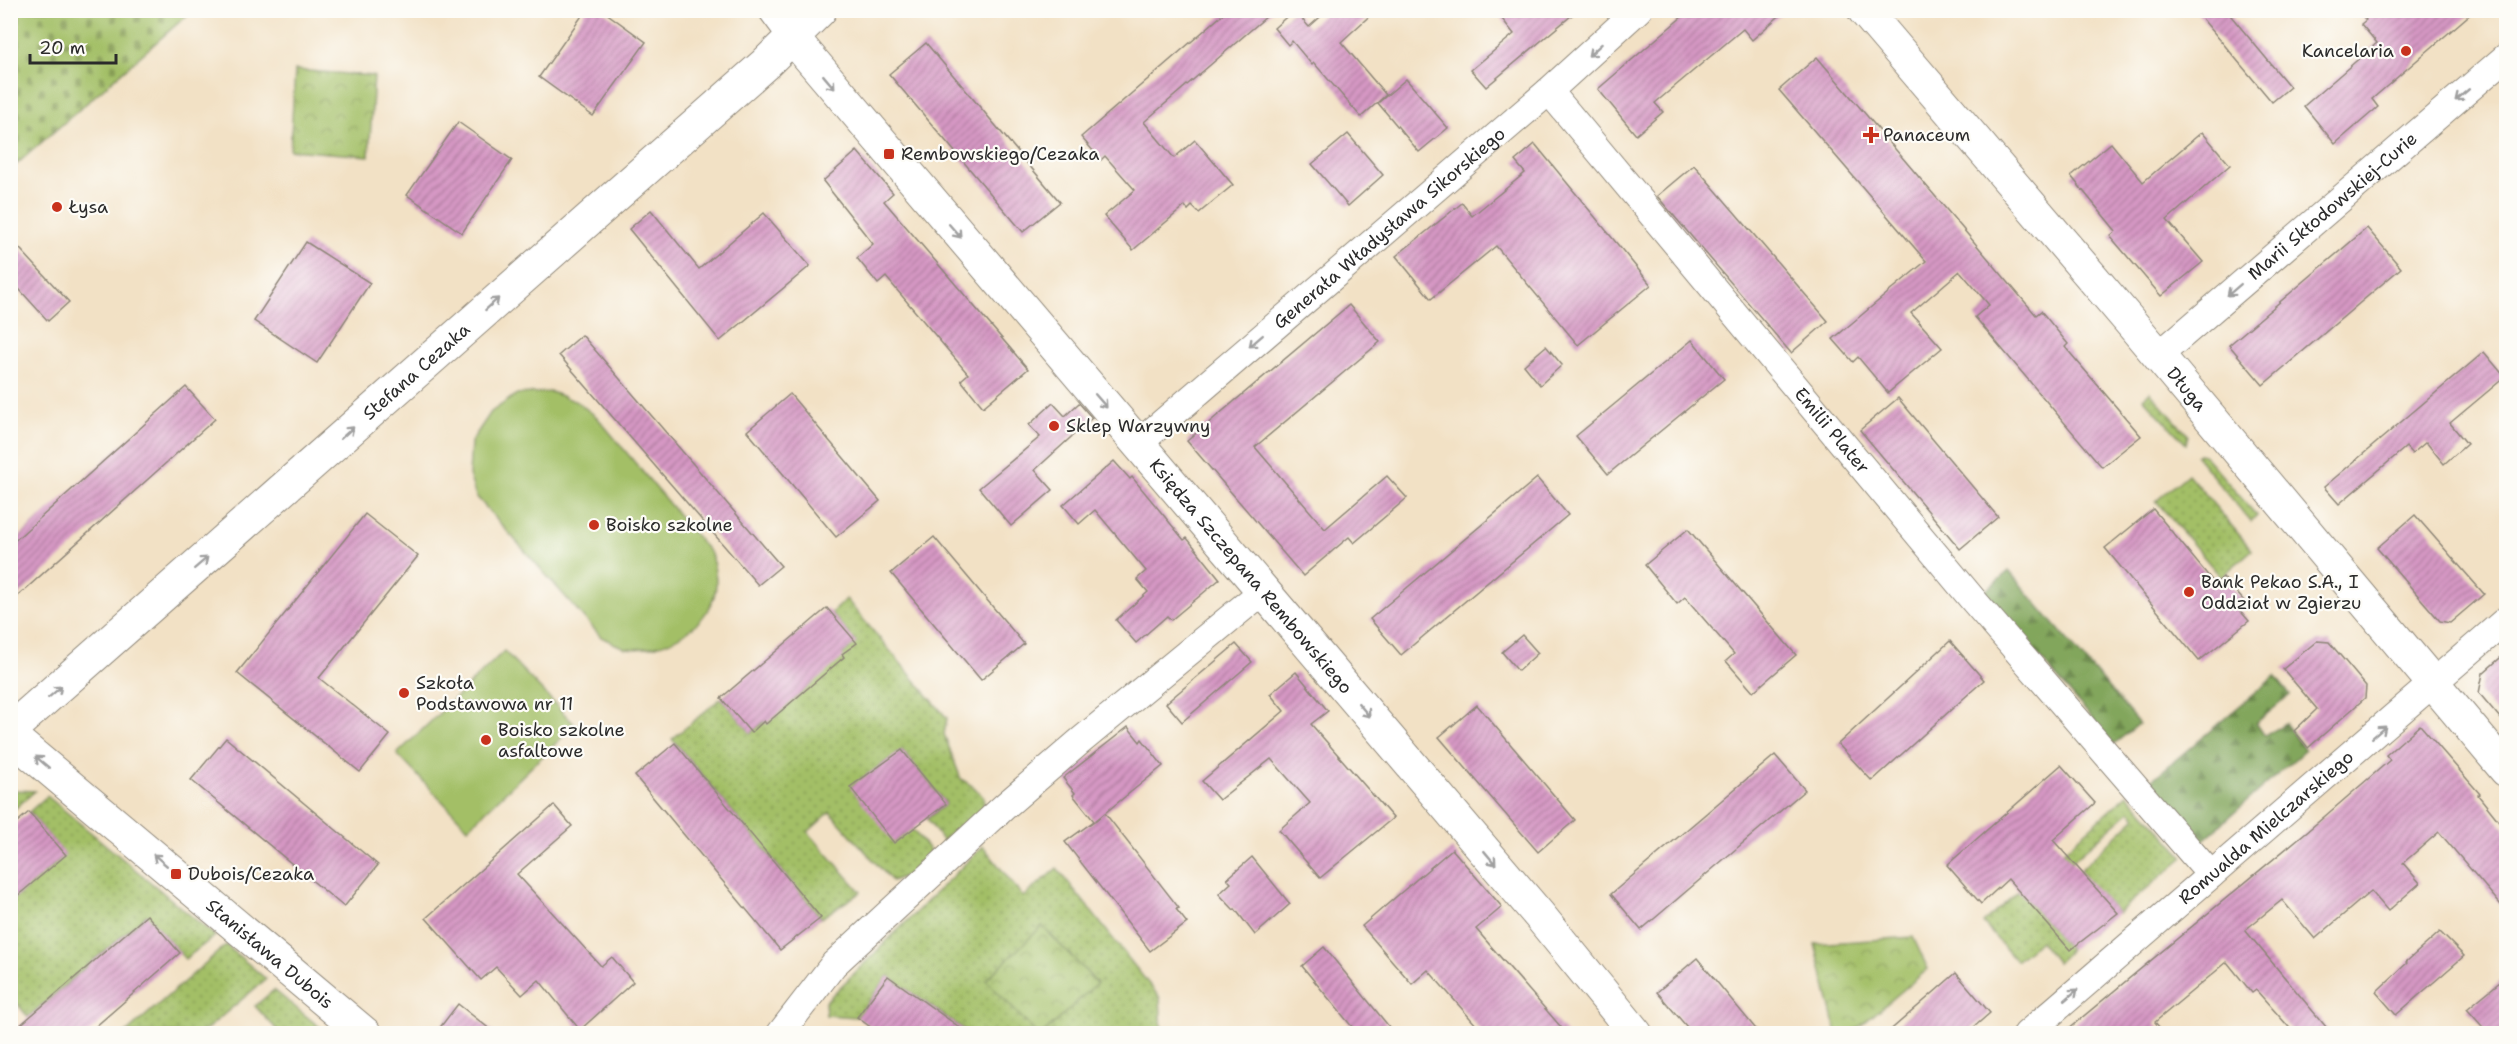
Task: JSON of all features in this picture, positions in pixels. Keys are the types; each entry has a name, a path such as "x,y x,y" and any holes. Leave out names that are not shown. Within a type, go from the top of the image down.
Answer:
{"street":[{"name":"Księdza Szczepana Rembowskiego","path":"772,10 889,154 1532,906 1636,1034"},
{"name":"Stefana Cezaka","path":"10,730 765,64 820,10"},
{"name":"Generała Władysława Sikorskiego","path":"1138,443 1549,91 1638,10"},
{"name":"Długa","path":"1864,10 2506,770"},
{"name":"Marii Skłodowskiej-Curie","path":"2158,356 2506,57"},
{"name":"Emilii Plater","path":"1549,91 1832,433 2211,875"},
{"path":"780,1034 834,964 1005,806 1078,742 1263,591"},
{"name":"Romualda Mielczarskiego","path":"2027,1034 2506,620"},
{"name":"Stanisława Dubois","path":"10,735 365,1034"}],"green space":[{"path":"11,10 192,10 192,11 11,169"},
{"path":"295,70 374,76 369,156 290,150"},
{"name":"Boisko szkolne","path":"551,392 577,402 597,417 711,554 716,581 714,596 708,610 698,622 671,641 641,649 626,648 601,637 476,496 469,475 471,442 491,412 517,394"},
{"path":"2150,392 2188,435 2186,444 2143,398"},
{"path":"2204,455 2257,516 2251,522 2196,456"},
{"path":"2188,474 2252,550 2221,577 2156,501"},
{"path":"2009,571 2139,724 2114,744 1984,592"},
{"path":"846,599 947,718 944,734 961,779 974,787 984,798 983,819 948,849 927,819 946,804 902,750 851,787 912,829 936,858 922,869 892,881 830,812 808,832 861,892 821,918 672,739 721,698 751,733 856,643 831,613"},
{"name":"Boisko szkolne asfaltowe","path":"504,651 575,725 468,828 397,754"},
{"path":"2275,676 2290,695 2256,723 2265,736 2285,723 2305,750 2199,844 2147,784"},
{"path":"11,790 35,791 11,812"},
{"path":"2128,794 2184,857 2118,913 2079,871 2136,817 2130,811 2027,900 2070,950 2057,963 2040,941 2016,961 1983,923"},
{"path":"47,796 215,936 185,959 146,915 28,1017 11,996 10,902 65,855 29,812"},
{"path":"983,846 1023,897 1057,868 1160,998 1162,1033 969,1033 888,976 857,1017 826,1015 825,1002"},
{"path":"1042,926 1097,983 1044,1033 1036,1033 986,980"},
{"path":"1913,937 1928,969 1852,1033 1837,1033 1815,944"},
{"path":"226,945 266,979 202,1033 126,1033"},
{"path":"274,990 327,1033 280,1033 255,1006"}],"building":[{"path":"586,10 602,10 646,42 593,116 539,77"},
{"path":"1228,10 1274,10 1144,122 1174,158 1195,140 1233,185 1199,213 1192,206 1188,210 1185,206 1133,250 1104,216 1135,190 1105,156 1101,160 1081,137"},
{"path":"1294,10 1309,27 1328,10 1376,10 1341,42 1386,95 1361,117 1314,63 1312,65 1292,41 1288,45 1274,28"},
{"path":"1495,10 1578,10 1486,87 1471,70 1514,34"},
{"path":"1690,10 1786,10 1752,40 1743,29 1655,103 1663,112 1636,135 1598,89"},
{"path":"2195,10 2226,10 2290,87 2272,102"},
{"path":"2357,10 2475,10 2372,99 2378,107 2335,144 2304,106 2377,43 2361,24 2366,20"},
{"path":"926,43 1060,202 1023,232 889,74"},
{"path":"1817,57 2036,315 2041,311 2068,344 2065,347 2141,436 2102,467 1975,317 1989,305 1960,271 1911,313 1942,348 1888,393 1858,357 1853,362 1833,339 1926,261 1779,90"},
{"path":"1406,79 1448,128 1419,152 1378,103"},
{"path":"458,122 512,160 462,233 407,195"},
{"path":"2202,132 2230,165 2167,220 2203,262 2161,296 2110,236 2116,231 2071,176 2111,143 2143,182"},
{"path":"1348,134 1383,175 1348,206 1312,164"},
{"path":"1535,144 1651,285 1578,345 1496,246 1431,299 1396,256 1462,203 1472,216 1525,173 1515,161"},
{"path":"857,151 893,193 884,201 1028,369 983,407 961,380 968,374 886,277 878,284 857,258 873,244 823,181"},
{"path":"1694,165 1828,321 1791,353 1657,196"},
{"path":"651,210 699,269 764,213 810,266 720,341 629,229"},
{"path":"2367,228 2401,268 2263,385 2229,345"},
{"path":"10,238 69,302 48,321 10,279"},
{"path":"306,242 370,283 317,363 254,321"},
{"path":"1349,305 1380,342 1255,447 1325,529 1387,476 1407,498 1354,543 1349,537 1303,576 1187,441"},
{"path":"582,335 781,566 758,585 559,355"},
{"path":"1692,340 1724,379 1608,474 1576,436"},
{"path":"1546,346 1562,365 1540,385 1524,365"},
{"path":"2484,352 2505,377 2450,423 2467,444 2444,464 2426,442 2412,454 2406,447 2339,504 2324,487"},
{"path":"186,387 215,419 10,603 10,545"},
{"path":"790,394 880,501 836,537 747,431"},
{"path":"1898,398 1998,517 1960,549 1860,430"},
{"path":"1053,403 1065,416 1079,403 1092,418 1035,470 1053,490 1011,526 979,488 1040,437 1029,425"},
{"path":"1114,461 1130,479 1132,477 1184,540 1187,538 1220,579 1171,620 1167,616 1136,643 1116,620 1148,592 1137,579 1146,571 1095,510 1079,524 1063,505"},
{"path":"1537,478 1568,515 1401,655 1370,619"},
{"name":"Bank Pekao S.A., I Oddział w Zgierzu","path":"2153,509 2215,584 2223,577 2244,601 2237,607 2249,621 2199,661 2105,548"},
{"path":"365,514 418,556 319,678 390,735 360,772 237,673"},
{"path":"2415,515 2484,594 2450,623 2440,621 2377,548"},
{"path":"1688,529 1796,655 1753,692 1726,661 1734,654 1685,597 1677,604 1645,565"},
{"path":"934,537 1024,644 981,680 891,573"},
{"path":"827,608 857,643 842,654 844,657 766,724 764,721 751,733 721,698"},
{"path":"1522,635 1538,653 1518,671 1502,652"},
{"path":"1950,641 1984,680 1872,781 1838,744"},
{"path":"2317,641 2329,642 2366,686 2365,698 2308,748 2294,731 2317,709 2283,669"},
{"path":"1236,644 1252,662 1182,722 1166,703"},
{"path":"2506,653 2506,725 2479,693 2483,673"},
{"path":"1296,672 1328,711 1311,724 1393,818 1320,878 1279,830 1310,803 1271,759 1219,800 1202,781 1284,711 1270,694"},
{"path":"1477,705 1575,820 1538,852 1439,737"},
{"path":"2420,725 2480,794 2478,795 2506,830 2506,911 2439,832 2403,863 2420,883 2388,911 2371,891 2315,939 2282,900 2245,930 2332,1034 2295,1034 2256,990 2252,993 2227,962 2155,1022 2165,1034 2062,1034 2390,760 2386,755"},
{"path":"1128,727 1140,742 1142,739 1163,766 1095,821 1105,813 1179,908 1176,909 1187,923 1150,951 1065,842 1094,821 1073,795 1075,793 1063,778"},
{"path":"226,738 378,865 344,907 191,780"},
{"path":"675,743 821,918 780,950 635,776"},
{"path":"902,750 946,804 894,843 850,787"},
{"path":"1775,755 1805,790 1641,930 1611,894"},
{"path":"2061,765 2095,803 2053,840 2118,913 2070,950 2008,879 1981,904 1947,865"},
{"path":"554,805 572,826 517,874 601,966 612,957 633,982 580,1030 539,980 522,995 496,967 481,980 426,918"},
{"path":"29,812 66,855 10,902 10,828"},
{"path":"1452,849 1502,907 1476,929 1567,1034 1484,1034 1428,970 1412,984 1362,926"},
{"path":"1252,857 1290,904 1255,935 1235,909 1219,894 1231,883 1227,879"},
{"path":"147,915 180,953 87,1034 10,1034"},
{"path":"2440,932 2464,956 2396,1015 2376,992"},
{"path":"1324,947 1395,1034 1358,1034 1302,966"},
{"path":"1697,958 1760,1034 1693,1034 1657,992"},
{"path":"1956,973 1990,1013 1966,1034 1886,1034"},
{"path":"888,976 969,1034 880,1034 857,1017"},
{"path":"2506,977 2506,1034 2489,1034 2467,1009"},
{"path":"458,1004 496,1034 435,1034"}],"place":[{"name":"Kancelaria","path":"2406,51"},
{"name":"Panaceum","path":"1871,135"},
{"name":"Rembowskiego/Cezaka","path":"889,154"},
{"name":"Łysa","path":"57,207"},
{"name":"Sklep Warzywny","path":"1054,426"},
{"name":"Boisko szkolne","path":"594,525"},
{"name":"Bank Pekao S.A., I Oddział w Zgierzu","path":"2189,592"},
{"name":"Szkoła Podstawowa nr 11","path":"404,693"},
{"name":"Boisko szkolne asfaltowe","path":"486,740"},
{"name":"Dubois/Cezaka","path":"176,874"}]}
